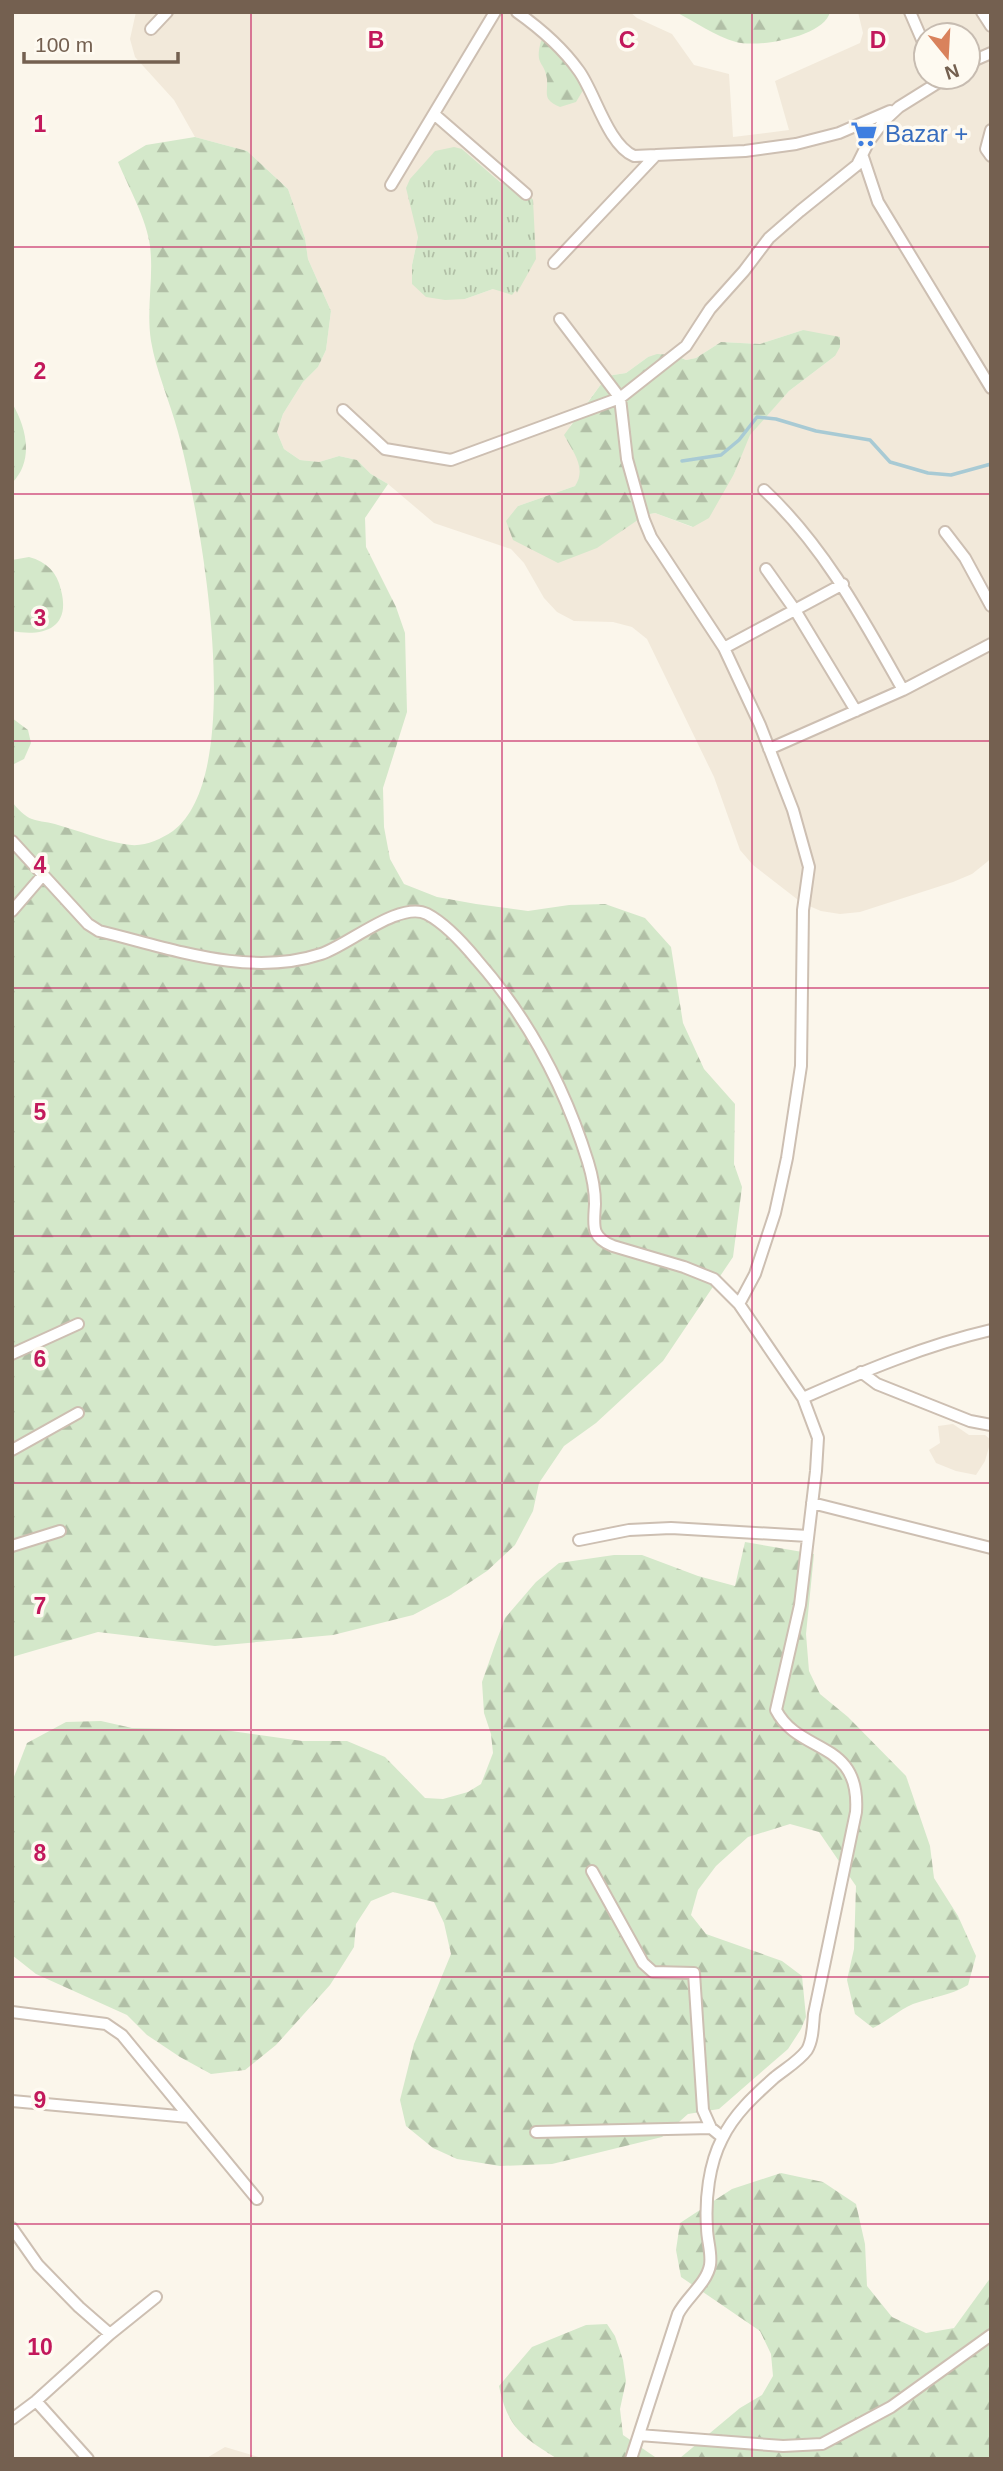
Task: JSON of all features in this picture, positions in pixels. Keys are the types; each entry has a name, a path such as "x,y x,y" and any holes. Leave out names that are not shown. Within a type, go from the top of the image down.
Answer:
{"street":[{"path":"151,29 167,12"},
{"path":"391,185 495,12"},
{"path":"517,12 542,30 579,71 599,111 623,149 634,156 745,151 807,142 839,133 900,107 924,91"},
{"path":"982,12 991,26"},
{"path":"343,410 385,449 451,460 620,398 686,346 710,309 769,238 849,173 863,158 866,146 877,129 900,107"},
{"path":"434,114 526,194"},
{"path":"991,130 986,149 991,156"},
{"path":"554,262 656,155"},
{"path":"863,158 878,202 991,388"},
{"path":"560,319 620,398 627,459 644,520 651,537 724,648 760,725 793,810 809,867 803,910 801,1066 788,1158 775,1213 755,1274 739,1304"},
{"path":"764,490 779,504 843,584 904,690"},
{"path":"945,532 965,558 991,606"},
{"path":"766,569 795,610 856,711"},
{"path":"724,648 843,584"},
{"path":"769,749 904,690 991,644"},
{"path":"12,841 88,924 99,931 203,956 249,964 280,964 344,945 371,927 411,911 425,913 459,938 497,982 533,1034 579,1135 592,1176 595,1233 602,1242 714,1279 739,1304 803,1398 815,1426 818,1438 800,1605 776,1710 782,1722 791,1730 844,1763 852,1779 857,1800 856,1812 808,2049 750,2099 733,2120 718,2148 707,2196 710,2255 708,2272 678,2314 631,2459"},
{"path":"12,911 43,875"},
{"path":"12,1354 78,1324"},
{"path":"803,1398 861,1372 957,1338 991,1330"},
{"path":"861,1372 877,1384 970,1421 991,1425"},
{"path":"12,1450 78,1413"},
{"path":"812,1503 991,1548"},
{"path":"579,1540 629,1530 671,1528 808,1536"},
{"path":"12,1546 60,1531"},
{"path":"592,1871 643,1963 653,1972 694,1973 703,2110 710,2128 723,2137"},
{"path":"12,2012 106,2024 122,2035 257,2199"},
{"path":"12,2101 189,2117"},
{"path":"536,2132 710,2128"},
{"path":"12,2228 38,2265 79,2308 110,2334"},
{"path":"12,2419 156,2297"},
{"path":"639,2435 783,2446 822,2444 891,2407 991,2335"},
{"path":"36,2401 88,2459"}],"shaded area":[{"path":"136,12 630,12 672,34 694,65 729,74 733,137 789,130 775,81 860,43 863,33 858,12 991,12 991,858 972,874 953,882 860,912 840,914 821,911 802,903 753,865 740,850 714,777 647,639 632,627 613,622 574,621 557,612 544,598 524,563 511,549 434,523 357,460 339,456 319,462 300,460 284,449 277,432 283,414 303,382 318,367 326,350 331,311 308,259 305,238 288,189 247,151 195,137 174,100 135,57 130,39","holes":["462,149 500,182 527,192 493,289 465,299 412,265 418,237","803,330 835,356 789,391 749,435 734,474 692,527 655,513 645,515 518,506 575,486 581,478 570,426 607,376 626,373 648,357 675,355 686,360 696,358 721,342 760,344"]},
{"path":"953,1424 969,1435 985,1435 991,1440 985,1461 976,1475 936,1463 929,1450 940,1443 938,1426"},
{"path":"225,2447 265,2459 205,2459"}],"green space":[{"path":"676,12 830,12 825,21 803,34 774,42 746,43 720,36"},
{"path":"548,36 585,87 576,102 560,107 548,99 546,73 539,59 541,41"},
{"path":"195,137 247,151 288,189 305,238 308,259 331,311 326,350 318,367 303,382 283,414 277,432 284,449 300,460 319,462 339,456 357,460 371,474 388,484 365,518 366,547 396,607 405,633 407,712 383,788 384,827 390,859 404,884 437,897 528,911 569,905 605,904 645,918 671,947 683,1023 704,1069 735,1104 734,1164 742,1187 733,1257 663,1361 596,1423 564,1446 539,1483 533,1511 515,1545 487,1571 449,1596 413,1615 333,1635 215,1646 98,1632 12,1657 12,802 29,818 99,838 131,845 156,841 173,831 196,801 209,756 214,701 212,640 197,520 178,432 151,341 151,258 148,236 118,162 146,145"},
{"path":"454,147 462,149 500,182 527,192 533,200 536,259 517,293 516,290 512,295 493,289 465,299 445,300 426,297 412,284 412,265 418,237 406,188 410,179 435,151"},
{"path":"803,330 840,337 840,347 835,356 789,391 750,435 734,474 709,518 693,527 655,513 645,515 597,548 558,563 513,540 506,521 518,506 575,486 580,473 579,466 564,435 607,376 626,373 648,357 657,354 675,355 686,360 696,358 721,342 760,344"},
{"path":"12,403 24,433 26,455 19,474 12,483"},
{"path":"29,557 46,565 54,573 63,603 62,613 52,627 44,631 24,633 12,631 12,560"},
{"path":"12,718 28,730 31,743 24,759 12,765"},
{"path":"745,1542 814,1554 806,1634 809,1671 820,1694 848,1717 906,1776 930,1846 934,1878 958,1916 976,1956 968,1985 961,1989 913,2004 873,2028 855,2014 847,1980 854,1949 856,1886 819,1832 790,1824 748,1837 716,1866 698,1890 691,1915 706,1934 782,1961 802,1976 806,2017 788,2049 719,2109 688,2114 662,2137 552,2164 500,2166 457,2159 433,2148 406,2126 400,2100 414,2044 451,1954 444,1923 434,1902 393,1892 371,1901 356,1924 354,1947 330,1985 276,2045 245,2070 211,2074 147,2035 127,2015 36,1974 12,1955 12,1782 27,1743 66,1722 101,1721 132,1728 224,1730 302,1741 347,1741 385,1757 425,1798 443,1799 468,1792 481,1784 493,1753 491,1734 484,1713 482,1682 505,1618 536,1582 559,1563 614,1555 642,1555 698,1576 735,1586"},
{"path":"781,2173 823,2182 856,2204 865,2244 867,2286 892,2317 926,2333 954,2328 991,2277 991,2459 558,2459 526,2438 512,2422 499,2386 532,2347 586,2325 607,2324 615,2336 626,2381 620,2409 623,2435 655,2457 680,2458 740,2408 762,2395 773,2376 771,2354 760,2331 681,2277 676,2250 680,2223 732,2189"}],"waterway":[{"path":"682,461 721,455 739,440 757,417 870,440 890,462 928,473 951,475 991,464"}],"place":[{"name":"Bazar +","path":"864,134"}]}
